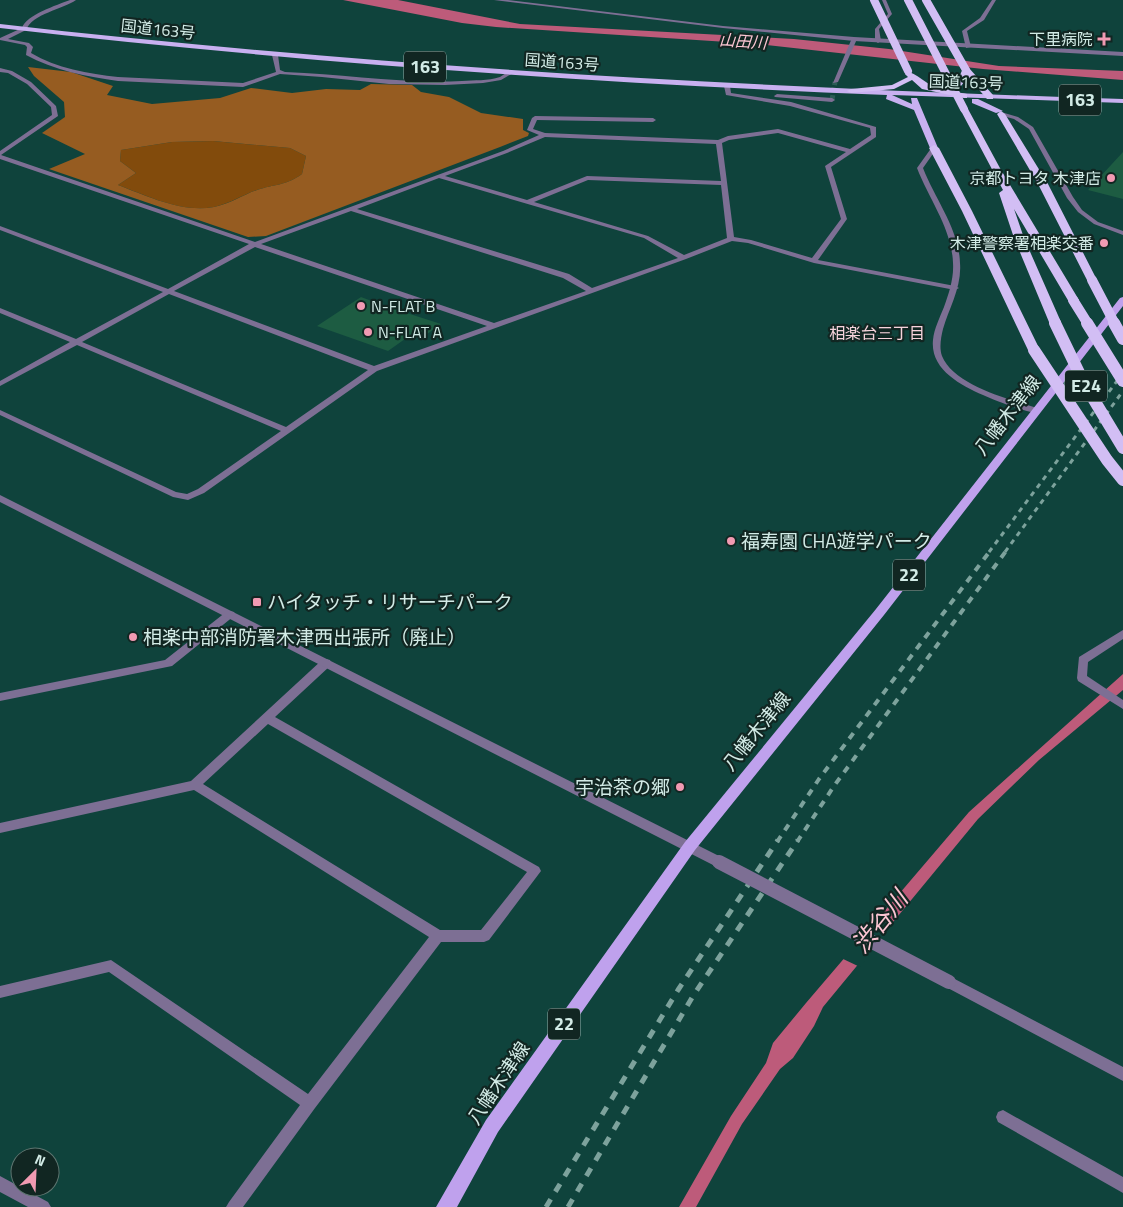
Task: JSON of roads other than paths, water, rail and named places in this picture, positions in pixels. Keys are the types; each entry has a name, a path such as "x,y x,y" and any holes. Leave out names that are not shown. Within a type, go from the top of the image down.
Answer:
{"highway":[{"path":"874,0 909,74 911,94 934,148 1034,350 1107,460 1123,480"},
{"name":"E24","path":"908,0 996,170 1123,382"},
{"path":"926,0 966,70 990,97 1043,184 1123,338"},
{"name":"国道163号","path":"0,26 275,55 728,90 925,94"},
{"path":"938,93 963,81 966,70"},
{"path":"851,91 894,87 909,74"},
{"path":"909,74 920,84 938,93 981,102 1000,112"},
{"path":"861,92 897,99 919,112"},
{"path":"925,94 938,93 964,96"},
{"name":"国道163号","path":"953,97 1123,101"},
{"path":"919,112 928,103 953,97"},
{"path":"1000,112 1002,107 1012,102 1037,98"},
{"name":"E24","path":"996,170 1019,238 1055,322 1085,385 1123,448"}],"main road":[{"name":"八幡木津線","path":"446,1207 492,1126 690,846 880,612 1123,300"}],"street":[{"path":"1,39 24,29 25,25 42,13 74,0"},
{"path":"496,0 854,41 1123,54"},
{"path":"878,41 877,29 890,14 884,0"},
{"path":"968,46 964,31 982,19 994,0"},
{"path":"1,39 27,44 30,47 28,54 42,62 109,78 243,85 279,73 389,82 453,83 501,78 510,73"},
{"path":"835,82 854,41"},
{"path":"275,55 276,72 279,73"},
{"path":"0,70 10,72 30,83 54,107 55,116 0,155"},
{"path":"728,90 832,100"},
{"path":"728,90 791,104 873,127 874,136 871,139 828,166 844,219 814,261"},
{"path":"1000,112 1021,120 1031,128 1070,198 1080,212 1096,223 1123,233"},
{"path":"653,120 535,118 530,130 544,135 719,142 728,138 778,131 850,151"},
{"path":"0,384 255,244 544,135"},
{"path":"719,142 731,239"},
{"path":"934,148 920,168 955,246 957,264 955,288 937,340 937,354 947,370 964,383 1037,411"},
{"path":"0,155 494,326"},
{"path":"438,176 646,237 684,258"},
{"path":"528,202 587,178 725,184"},
{"path":"351,209 566,276 590,290"},
{"path":"0,228 374,369"},
{"path":"0,412 173,494 188,497 201,491 374,369 590,290 684,258 731,239 749,241 814,261 955,288"},
{"path":"0,310 286,430"},
{"path":"0,498 690,846 1123,1074"},
{"path":"0,697 168,663 230,614"},
{"path":"1123,634 1083,660 1082,678 1123,705"},
{"path":"0,828 196,785 326,663"},
{"path":"196,785 438,936 484,936 535,871 267,718"},
{"path":"234,1207 310,1102 438,936"},
{"path":"0,992 111,966 310,1102"},
{"path":"1004,1117 1123,1185"},
{"path":"0,1184 43,1207"}],"water":[{"name":"山田川","path":"343,0 398,0 520,24 794,39 889,49 999,66 1123,71 1123,80 983,69 758,44 496,27 462,23"},
{"name":"渋谷川","path":"1123,674 1123,690 1039,760 978,819 823,1007 814,1026 793,1058 780,1069 742,1124 696,1207 679,1207 731,1116 766,1063 773,1043 806,1003 969,812"}],"tunnel":[{"path":"832,100 835,82"}],"railway":[{"path":"989,552 1123,373"},
{"path":"1005,552 1123,391"},
{"path":"777,842 819,779 990,551"},
{"path":"797,842 834,786 1006,551"},
{"path":"546,1207 678,990 778,840"},
{"path":"568,1207 693,996 798,840"}],"place":[{"name":"下里病院","path":"1104,39"},
{"name":"京都トヨタ 木津店","path":"1111,178"},
{"name":"木津警察署相楽交番","path":"1104,243"},
{"name":"N-FLAT B","path":"361,306"},
{"name":"N-FLAT A","path":"368,332"},
{"name":"福寿園 CHA遊学パーク","path":"731,541"},
{"name":"ハイタッチ・リサーチパーク","path":"257,602"},
{"name":"相楽中部消防署木津西出張所（廃止）","path":"133,637"},
{"name":"宇治茶の郷","path":"680,787"}],"district":[{"name":"相楽台三丁目","path":"877,333"}]}
